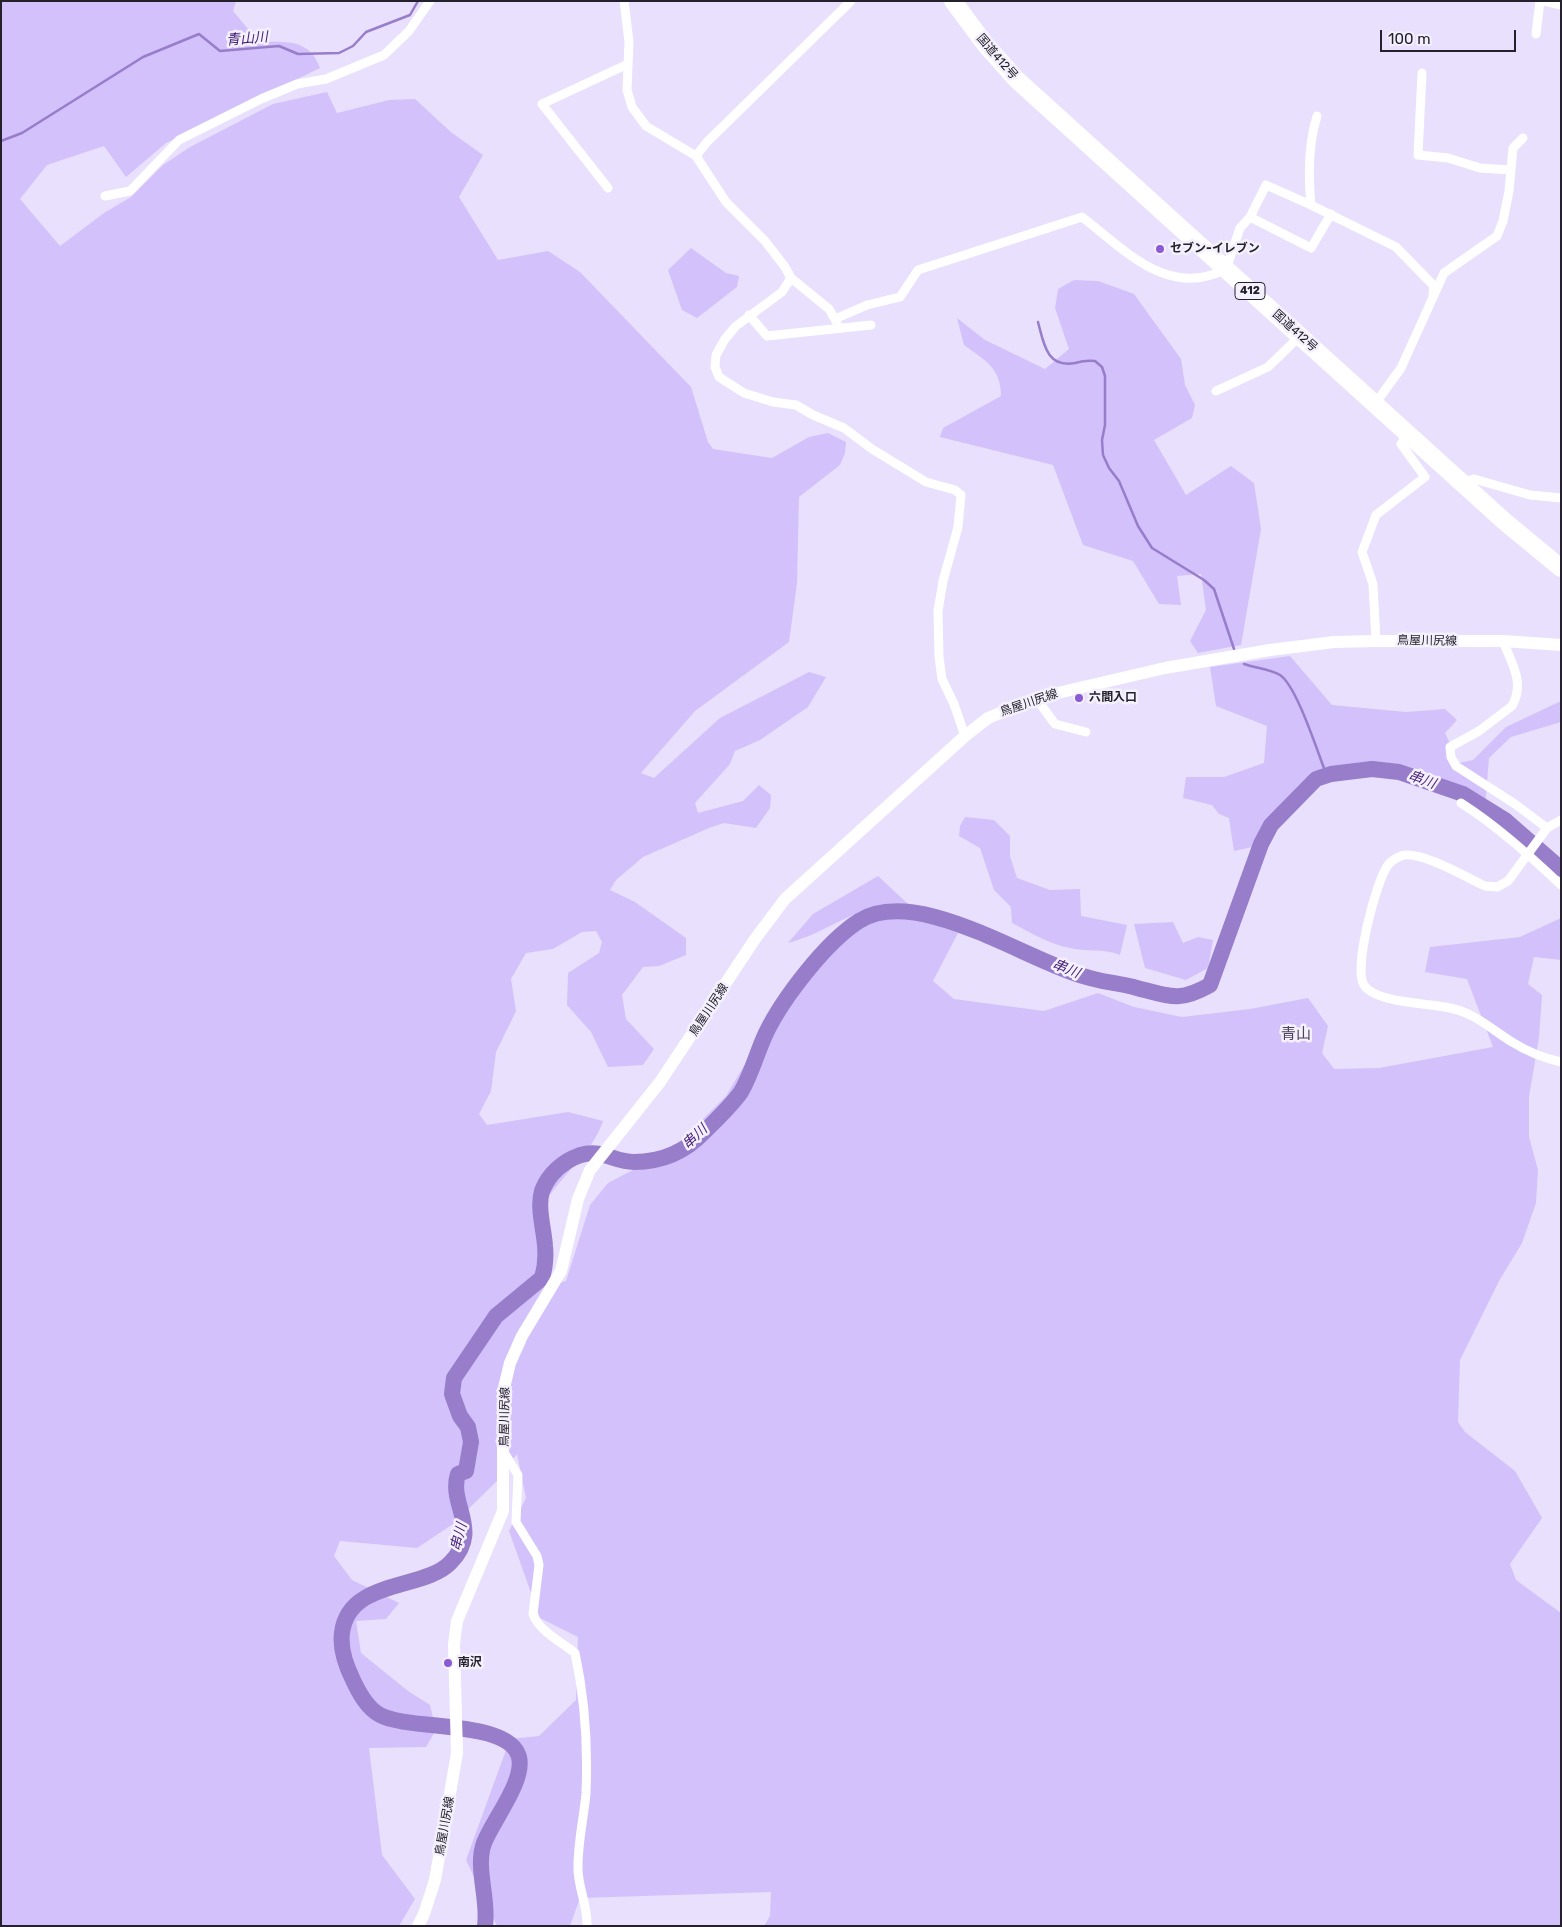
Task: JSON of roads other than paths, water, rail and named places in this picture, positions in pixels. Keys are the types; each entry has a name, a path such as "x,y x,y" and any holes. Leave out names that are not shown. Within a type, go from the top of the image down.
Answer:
{"highway":[{"name":"国道412号","path":"953,1 985,44 1016,79 1462,483 1537,550 1561,568"}],"main road":[{"name":"鳥屋川尻線","path":"418,1926 424,1914 439,1862 458,1753 458,1706 454,1644 457,1621 503,1511 503,1392 510,1363 522,1336 561,1272 578,1199 590,1170 676,1060 754,940 785,899 988,718 1036,698 1165,668 1270,650 1334,642 1503,641 1561,645"}],"street":[{"path":"105,196 130,191 179,140 297,84 326,79 384,55 409,31 430,1"},
{"path":"624,1 629,42 627,90 632,107 646,126 696,156 726,202 765,242 785,267 791,278 829,308 839,329"},
{"path":"696,156 707,142 852,1"},
{"path":"1536,34 1542,1 1561,5"},
{"path":"608,188 542,104 628,64"},
{"path":"1422,73 1418,155 1448,158 1480,168 1511,170"},
{"path":"1311,205 1308,173 1313,128 1317,116"},
{"path":"1375,404 1401,368 1444,273 1497,236 1503,221 1511,170 1512,148 1523,138"},
{"path":"835,319 867,305 900,297 918,270 1082,217 1152,270 1178,278 1211,277 1226,269 1240,228 1250,217 1266,185 1331,214 1396,247 1434,286 1432,299"},
{"path":"1250,217 1311,248 1331,214"},
{"path":"791,278 782,292 736,326 716,355 715,367 719,377 744,394 772,402 796,404 813,415 844,428 872,449 926,482 955,490 961,495 958,527 943,581 938,611 938,657 942,679 966,736"},
{"path":"749,315 767,336 871,325"},
{"path":"1216,390 1268,367 1300,336"},
{"path":"1376,641 1373,584 1362,552 1376,515 1425,477 1401,444 1409,433"},
{"path":"1462,483 1474,479 1530,495 1561,498"},
{"path":"1503,641 1515,671 1519,691 1516,700 1512,706 1479,731 1450,747 1451,757 1456,766 1515,804 1544,832"},
{"path":"1036,698 1055,724 1086,732"},
{"path":"1461,802 1530,853 1561,885"},
{"path":"1561,820 1544,832 1508,882 1497,887 1485,886 1416,856 1401,856 1393,860 1383,877 1365,932 1360,977 1369,991 1379,996 1421,1002 1466,1012 1526,1050 1538,1056 1561,1062"},
{"path":"504,1452 518,1475 516,1522 537,1556 539,1564 532,1614 545,1630 575,1653 578,1666 586,1730 586,1795 578,1868 587,1926"}],"waterway":[{"name":"青山川","path":"1,141 22,133 143,57 199,34 220,51 279,46 298,54 339,53 353,46 366,32 410,15 418,1"},
{"path":"1038,322 1048,353 1058,362 1066,364 1095,361 1102,367 1105,376 1103,455 1109,468 1119,481 1138,526 1152,548 1204,580 1214,589 1234,649"},
{"path":"1244,664 1276,673 1287,682 1300,706 1327,776"},
{"name":"串川","path":"485,1926 486,1916 481,1873 484,1843 513,1789 520,1767 519,1757 511,1745 497,1737 479,1731 394,1720 375,1712 364,1700 350,1675 343,1651 342,1633 347,1616 358,1603 372,1594 438,1572 450,1563 459,1551 464,1540 464,1529 456,1485 458,1474 466,1471 471,1442 468,1427 460,1416 452,1394 454,1378 496,1316 542,1278 545,1266 540,1211 542,1191 559,1167 576,1157 595,1153 630,1162 654,1160 672,1155 697,1139 741,1092 766,1033 783,1004 806,972 846,930 859,921 883,912 910,912 939,918 1096,980 1174,996 1199,991 1210,985 1261,844 1271,825 1316,779 1331,774 1372,769 1399,772 1463,794 1505,820 1561,869"}],"place":[{"name":"セブン-イレブン","path":"1160,249"},
{"name":"六間入口","path":"1079,698"},
{"name":"南沢","path":"448,1663"}],"district":[{"name":"青山","path":"1296,1035"}]}
